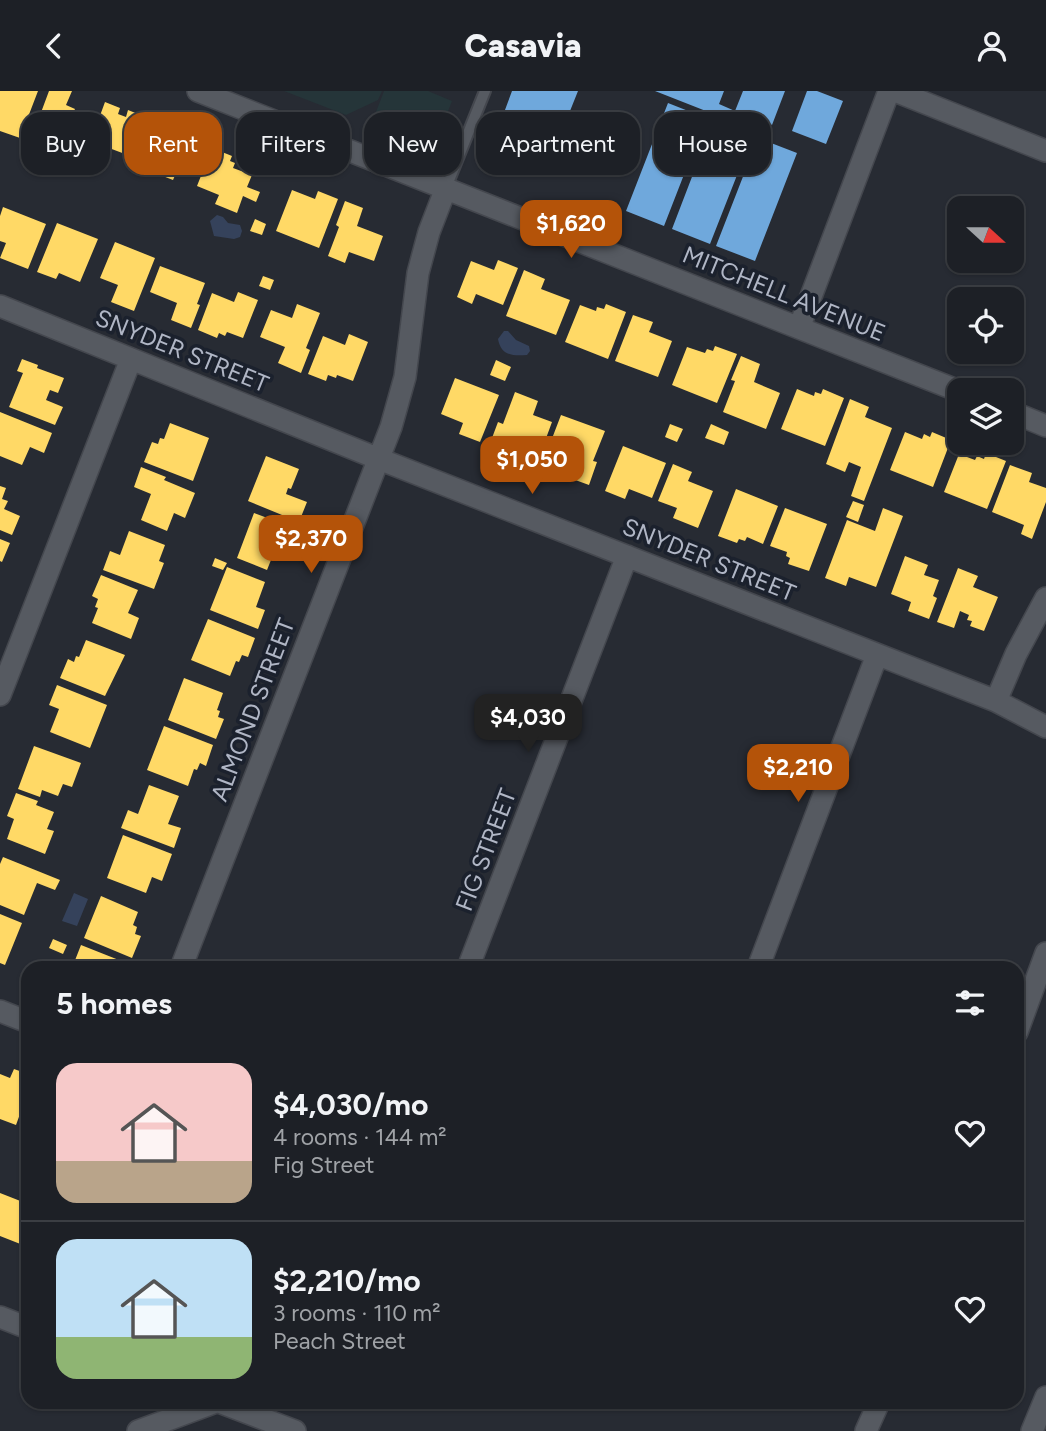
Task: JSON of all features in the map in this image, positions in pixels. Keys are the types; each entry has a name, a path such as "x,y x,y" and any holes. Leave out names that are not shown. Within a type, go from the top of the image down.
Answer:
{"street":[{"name":"MITCHELL AVENUE","path":"198,91 947,386"},
{"path":"799,328 889,91"},
{"path":"895,91 1046,151"},
{"name":"ALMOND STREET","path":"184,961 391,427 405,377 418,273 429,232 446,188"},
{"name":"SNYDER STREET","path":"0,306 379,459 996,701 1046,726"},
{"path":"0,695 131,359"},
{"path":"1024,417 1046,426"},
{"name":"FIG STREET","path":"471,961 627,556"},
{"path":"996,701 1016,654 1046,598"},
{"path":"761,961 877,655"},
{"path":"1024,1013 1046,953"},
{"path":"0,1011 21,1019"},
{"path":"0,1317 21,1325"},
{"path":"1032,1431 1046,1397"},
{"path":"138,1431 199,1409"},
{"path":"237,1409 295,1431"},
{"path":"866,1431 876,1409"}],"lane":[{"path":"446,188 485,91"}],"shaded area":[{"path":"284,91 382,91 378,100 350,113 338,112"},
{"path":"384,91 428,91 452,101 448,112 376,112"}],"water":[{"path":"217,215 228,223 240,225 240,237 234,239 214,236 210,221"},
{"path":"504,331 529,346 527,355 512,355 502,349 498,339"},
{"path":"74,893 88,899 77,926 62,921"}],"building: Homes":[{"path":"0,91 38,91 30,112 21,112 20,138 0,131"},
{"path":"49,91 72,91 66,105 75,109 74,112 41,112"},
{"path":"105,102 120,108 118,114 124,116 124,154 110,148 110,112 101,112"},
{"path":"222,152 232,156 230,161 235,163 233,168 236,169 236,175 252,175 247,187 260,192 256,202 243,196 237,213 215,204 219,195 197,186 201,175 222,175"},
{"path":"160,175 175,175 173,180"},
{"path":"292,190 315,199 318,191 338,199 319,248 276,231"},
{"path":"345,201 363,208 357,226 383,236 374,261 349,252 345,263 328,256"},
{"path":"3,207 46,224 28,269 0,258 6,243 0,241 0,216"},
{"path":"255,219 266,224 262,235 250,231"},
{"path":"57,223 98,239 80,282 59,273 56,279 37,272"},
{"path":"115,242 155,258 134,311 111,302 118,285 100,278"},
{"path":"498,260 518,268 503,305 476,294 472,304 457,297 471,261 494,270"},
{"path":"160,266 205,283 191,328 171,320 177,303 150,292"},
{"path":"524,270 545,279 541,289 570,300 556,335 506,316"},
{"path":"263,276 274,280 270,290 259,286"},
{"path":"238,292 258,300 243,338 227,332 225,336 219,333 217,338 198,330 212,293 234,302"},
{"path":"297,304 320,313 306,348 310,350 301,373 278,363 285,347 260,337 271,310 292,318"},
{"path":"606,304 626,312 608,359 565,342 580,305 596,311 597,307 604,309"},
{"path":"633,315 653,322 649,332 672,341 658,377 615,361"},
{"path":"349,334 368,342 353,381 337,375 336,378 328,375 326,381 308,374 323,336 345,345"},
{"path":"715,346 737,354 717,403 672,385 687,347 705,353 707,349 713,351"},
{"path":"741,356 760,364 754,382 780,393 766,429 723,412 735,381 731,380"},
{"path":"22,359 64,378 58,393 50,390 46,400 63,407 55,425 9,407 23,373 17,371"},
{"path":"496,360 511,367 505,381 490,375"},
{"path":"455,378 499,395 480,442 459,434 463,423 441,414"},
{"path":"797,389 814,396 815,392 821,394 823,389 844,398 825,446 781,429"},
{"path":"515,392 538,401 533,415 552,422 541,452 520,444 521,439 516,437 509,454 489,446 498,422 503,424"},
{"path":"850,399 869,407 865,417 892,428 864,501 851,496 861,467 849,462 845,472 826,464"},
{"path":"0,412 52,433 44,453 30,447 22,465 0,456"},
{"path":"561,415 605,431 593,461 597,462 589,485 567,477 574,459 548,449"},
{"path":"170,423 209,438 193,481 144,462 152,442 158,444 160,438 164,439"},
{"path":"670,424 683,429 677,442 665,437"},
{"path":"711,424 729,432 724,445 705,438"},
{"path":"905,432 922,439 924,434 930,437 932,432 947,438 947,450 933,487 890,470"},
{"path":"623,446 666,463 652,498 629,489 625,499 605,491"},
{"path":"959,455 975,460 977,456 984,459 985,455 991,455 1006,461 987,509 944,492"},
{"path":"266,456 299,469 291,489 288,488 286,494 307,502 299,522 248,501"},
{"path":"673,464 692,472 688,481 713,491 698,528 673,518 677,508 658,501"},
{"path":"1010,465 1032,473 1029,482 1046,488 1046,502 1032,539 1021,534 1024,525 992,512"},
{"path":"141,467 195,493 185,518 174,513 167,531 141,520 151,494 134,487"},
{"path":"0,486 6,488 2,499 8,501 4,509 20,516 12,535 0,530"},
{"path":"736,489 778,506 763,544 747,537 745,541 739,539 737,543 718,536"},
{"path":"853,501 864,505 858,522 846,517"},
{"path":"785,508 827,524 809,571 788,564 790,558 786,556 787,552 770,546"},
{"path":"883,508 903,516 876,587 849,577 846,586 825,578 847,520 875,531"},
{"path":"254,513 297,529 289,550 277,545 267,570 237,558"},
{"path":"129,531 165,545 159,561 164,563 154,589 103,570 110,551 120,555"},
{"path":"0,539 10,543 2,562 0,561"},
{"path":"905,556 928,565 924,575 939,580 933,596 937,598 929,619 908,611 911,602 891,594"},
{"path":"215,558 227,563 223,570 212,566"},
{"path":"227,567 265,582 256,607 265,610 258,629 210,610"},
{"path":"958,568 978,576 973,587 998,597 984,631 970,626 972,621 967,620 969,615 960,611 954,628 937,622"},
{"path":"101,575 138,590 128,613 139,618 131,639 92,623 98,608 95,607 98,599 92,596"},
{"path":"208,619 255,638 248,657 242,655 239,662 236,661 230,676 191,660"},
{"path":"86,640 125,655 105,696 60,678 68,659 74,662 76,656 79,657"},
{"path":"184,678 223,693 217,710 220,711 218,717 224,719 216,739 168,720"},
{"path":"57,685 107,705 90,748 50,732 59,709 49,705"},
{"path":"164,726 213,745 206,766 200,763 197,770 194,769 188,786 147,770"},
{"path":"34,746 81,763 72,787 63,784 58,796 42,790 40,797 18,789"},
{"path":"149,785 179,796 168,824 181,828 174,848 121,828 128,810 138,814"},
{"path":"16,793 38,801 36,805 54,812 47,829 54,831 45,854 7,839 14,819 7,816"},
{"path":"123,835 172,854 162,881 152,877 146,893 107,878"},
{"path":"3,857 60,880 55,890 37,883 24,915 0,905 0,864"},
{"path":"101,896 138,912 133,925 137,927 135,934 141,936 132,958 84,938"},
{"path":"0,914 22,923 5,965 0,963"},
{"path":"53,939 67,945 63,954 49,948"},
{"path":"81,945 121,961 75,961"},
{"path":"14,1069 21,1072 21,1111 16,1125 0,1119 0,1074 10,1078"},
{"path":"0,1193 21,1201 21,1244 0,1236"}],"building: Schools":[{"path":"512,91 578,91 570,112 504,112"},
{"path":"655,91 724,91 719,104 735,111 743,91 785,91 772,125 771,112 708,112"},
{"path":"807,91 817,91 843,101 826,144 792,131"},
{"path":"668,103 691,112 664,112"},
{"path":"654,139 654,175 684,175 664,226 626,211"},
{"path":"771,143 797,153 755,261 716,246 744,175 771,175"},
{"path":"693,175 737,175 710,244 672,229"}]}
